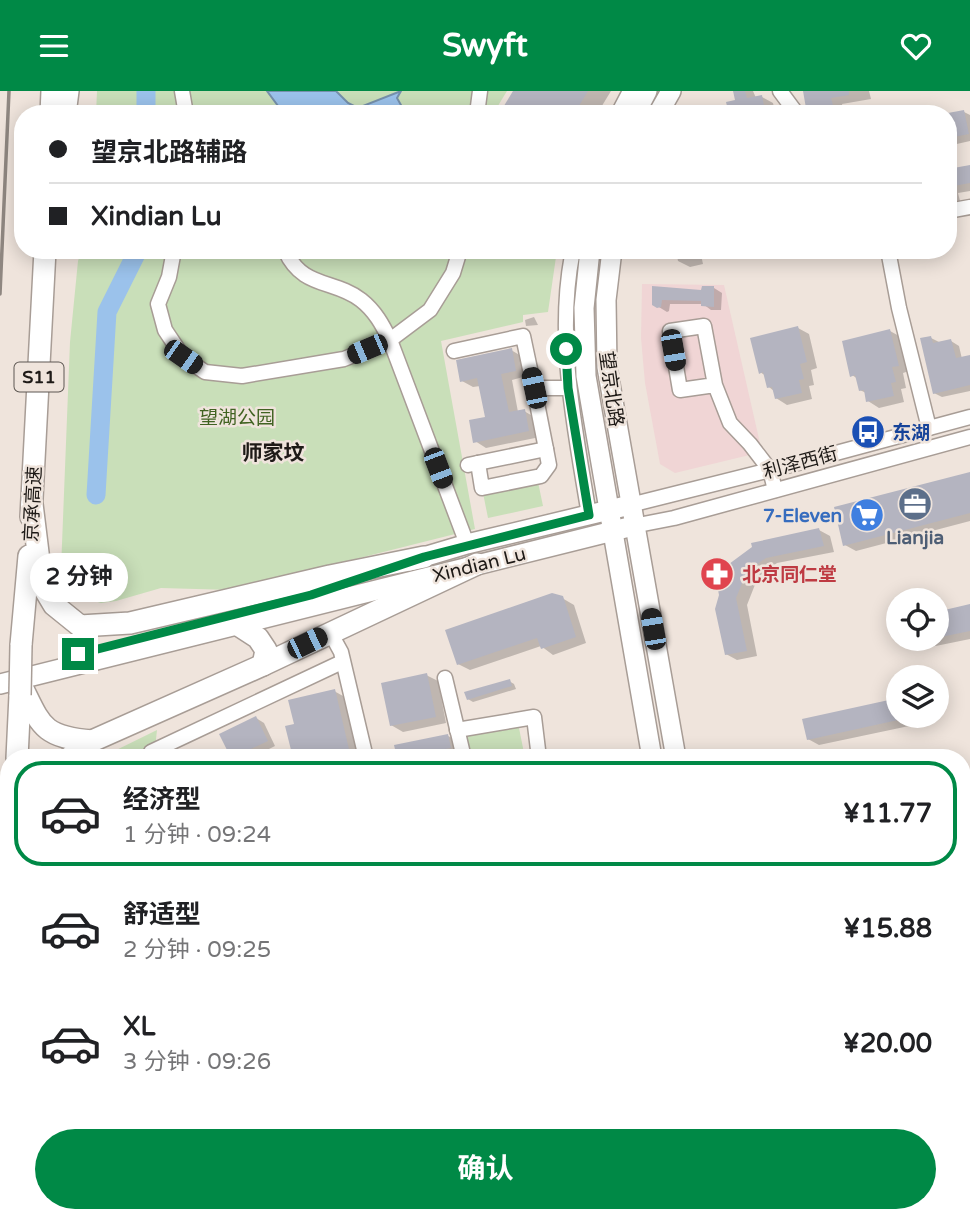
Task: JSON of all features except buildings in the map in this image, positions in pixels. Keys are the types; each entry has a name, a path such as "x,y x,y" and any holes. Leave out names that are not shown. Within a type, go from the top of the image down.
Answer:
{"highway":[{"name":"京承高速","path":"16,749 13,687 21,645 32,504 45,259"},
{"path":"32,504 42,585 54,605 80,626 130,623 424,557"},
{"path":"81,749 92,741 263,665 477,564"},
{"path":"238,625 258,638 266,650 263,665"},
{"path":"13,687 41,726 66,739 92,741"}],"main road":[{"name":"望京北路","path":"589,259 584,308 585,354 611,530 650,749"},
{"name":"望京北路","path":"611,259 606,300 606,358 633,526 674,749"},
{"name":"Xindian Lu","path":"0,673 311,595 467,544 630,505"},
{"name":"Xindian Lu","path":"13,687 238,625 633,526"}],"street":[{"path":"172,259 169,277 158,305 165,330 183,357 205,372 242,376 344,359 390,340 430,310 453,273 457,259"},
{"path":"291,259 300,273 359,298 377,315 390,340 467,544"},
{"path":"572,259 567,314 568,388 589,515"},
{"path":"890,259 929,428"},
{"path":"715,385 680,390 670,331 705,326 715,385 730,423 770,470 775,490"},
{"path":"454,351 523,336 534,388 546,449 549,465 541,476 482,488 473,464 546,449"},
{"path":"534,388 568,388"},
{"name":"利泽西街","path":"630,505 970,417"},
{"name":"利泽西街","path":"633,526 674,518 970,437"},
{"path":"330,632 341,652 364,749"},
{"path":"159,749 342,662"},
{"path":"445,678 462,749"},
{"path":"457,730 534,717 538,749"}],"shaded area":[{"path":"642,284 724,285 762,452 675,473 660,464 645,383 641,338"}],"green space":[{"path":"97,91 507,91 498,105 96,105"},
{"name":"望湖公园","path":"556,259 548,312 523,315 523,322 441,341 475,529 232,590 161,588 101,603 74,595 61,569 70,342 78,261"},
{"path":"538,482 543,506 488,518 483,493"},
{"path":"518,723 523,749 466,749 462,733"},
{"path":"157,730 155,749 118,749"}],"water":[{"path":"267,91 336,91 352,105 277,105"},
{"path":"401,91 397,98 401,105 366,105"}],"waterway":[{"path":"146,91 146,105"},
{"path":"96,495 107,312 134,259"}],"railway":[{"path":"0,294 9,91"}],"place":[{"name":"东湖","path":"868,432"},
{"name":"Lianjia","path":"915,504"},
{"name":"7-Eleven","path":"867,515"},
{"name":"北京同仁堂","path":"717,574"}],"district":[{"name":"师家坟","path":"273,453"}],"route":[{"path":"78,654 311,595 467,544 589,515 568,388 566,349"}]}
